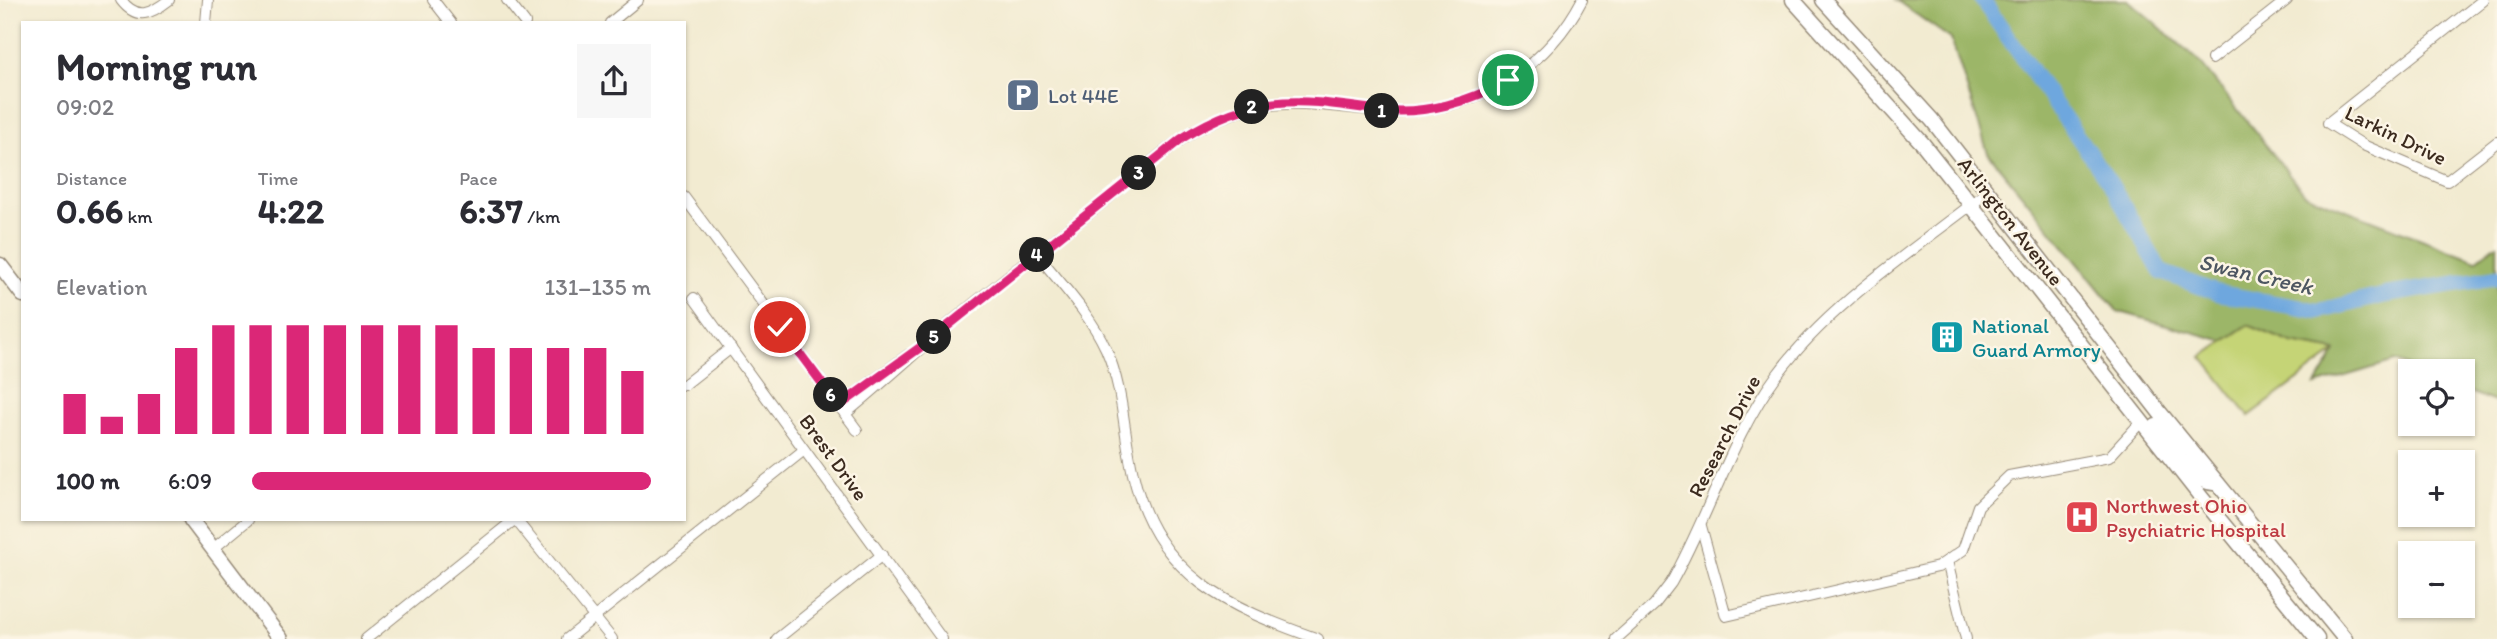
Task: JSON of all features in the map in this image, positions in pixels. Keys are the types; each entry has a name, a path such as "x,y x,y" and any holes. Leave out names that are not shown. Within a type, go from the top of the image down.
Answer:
{"street":[{"path":"121,0 132,12 141,15 154,12 169,0"},
{"path":"206,21 208,0"},
{"path":"433,0 450,21"},
{"path":"507,0 523,21"},
{"path":"612,21 638,0"},
{"path":"842,410 1181,139 1213,121 1250,108 1284,102 1398,111 1463,101 1494,88 1534,62 1568,24 1582,0"},
{"name":"Arlington Avenue","path":"1793,0 1885,98 2141,422 2317,639"},
{"name":"Arlington Avenue","path":"1823,0 1911,95 2217,483 2345,639"},
{"path":"2212,59 2287,0"},
{"name":"Larkin Drive","path":"2483,0 2328,123 2363,145 2447,181 2497,142"},
{"name":"Research Drive","path":"1616,639 1654,605 1671,583 1757,407 1792,356 1827,319 1989,191"},
{"path":"686,200 857,430"},
{"path":"1037,254 1082,311 1106,350 1121,398 1137,489 1167,548 1198,582 1225,601 1254,617 1318,639"},
{"path":"0,265 21,292"},
{"name":"Brest Drive","path":"694,298 942,639"},
{"path":"2047,301 2093,347 2198,478 2208,484 2217,483"},
{"path":"686,383 731,348"},
{"path":"1700,526 1726,616 1938,567 1963,550 1978,506 2009,476 2109,457 2141,422"},
{"path":"567,639 804,450"},
{"path":"192,521 281,639"},
{"path":"213,549 247,521"},
{"path":"366,639 514,521"},
{"path":"516,521 612,639"},
{"path":"777,639 882,555"},
{"path":"1947,561 1966,639"}],"green space":[{"path":"1896,0 2128,0 2198,60 2305,194 2476,260 2497,244 2497,403 2475,394 2475,359 2398,359 2398,362 2316,385 2336,351 2292,343 2248,325 2224,341 2117,311 1988,153 1951,39"},
{"path":"2248,325 2292,343 2337,351 2249,416 2202,357"}],"waterway":[{"name":"Swan Creek","path":"1982,0 2110,183 2161,272 2218,293 2319,311 2386,295 2497,277"}],"place":[{"name":"Lot 44E","path":"1023,95"},
{"name":"National Guard Armory","path":"1947,337"},
{"name":"Northwest Ohio Psychiatric Hospital","path":"2082,517"}],"route":[{"path":"780,327 839,406 929,341 1181,139 1205,125 1234,112 1284,102 1314,102 1383,111 1431,108 1463,101 1508,80"}]}
